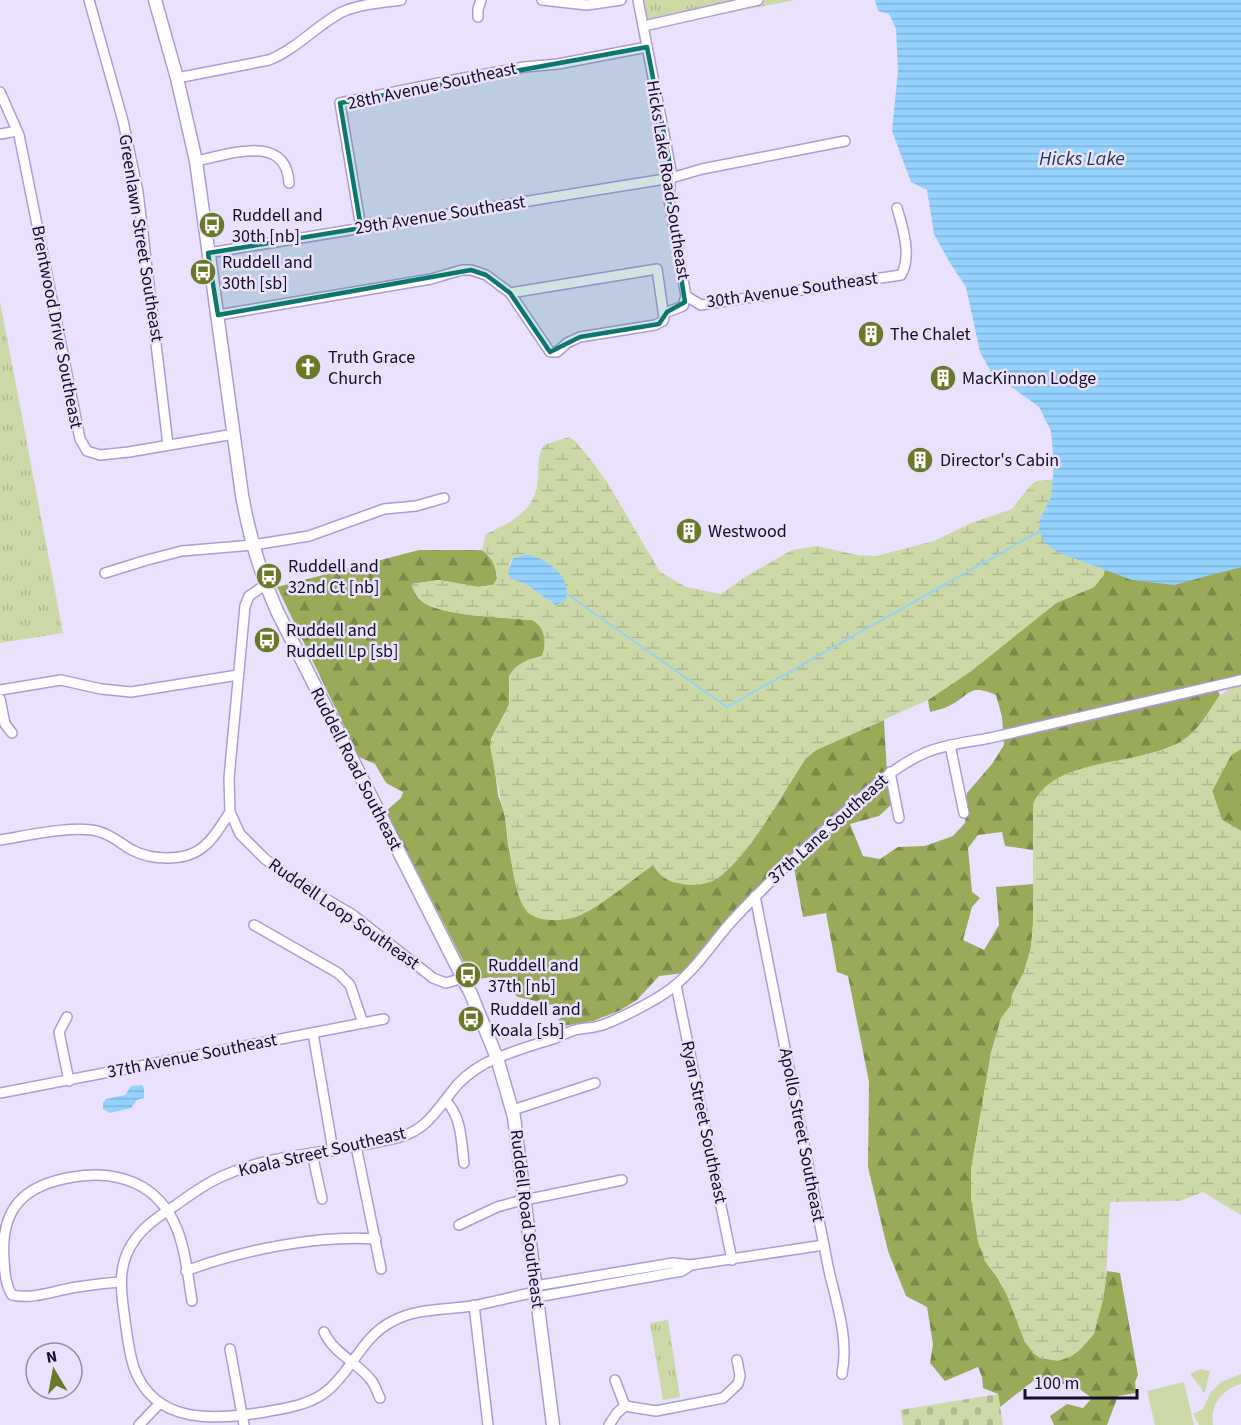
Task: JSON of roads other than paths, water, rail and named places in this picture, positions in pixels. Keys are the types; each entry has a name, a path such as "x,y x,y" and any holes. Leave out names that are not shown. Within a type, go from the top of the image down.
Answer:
{"main road":[{"name":"Ruddell Road Southeast","path":"155,0 177,78 196,161 242,495 252,545 265,585 463,978 497,1058 513,1110 553,1425"}],"street":[{"name":"Greenlawn Street Southeast","path":"88,0 120,110 134,172 168,445"},
{"path":"177,78 269,60 282,55 342,12 370,4 401,0"},
{"path":"478,17 481,0"},
{"path":"542,0 587,5 621,0"},
{"name":"Hicks Lake Road Southeast","path":"638,0 669,160 671,178 669,200 686,296 683,306 665,313"},
{"path":"644,26 758,0"},
{"name":"28th Avenue Southeast","path":"361,228 340,103 524,67 558,64 647,47"},
{"name":"Brentwood Drive Southeast","path":"0,92 17,131 80,439 87,451 100,455 234,434"},
{"path":"0,134 17,131"},
{"name":"29th Avenue Southeast","path":"208,252 671,178 702,169 845,141"},
{"path":"196,161 252,150 268,151 286,166 289,183"},
{"name":"30th Avenue Southeast","path":"686,296 701,305 901,274 905,267 904,233 897,208"},
{"path":"218,315 431,279 462,270 486,274 510,293 547,350 554,353 573,339 659,324 663,321 665,313 657,269 510,293"},
{"path":"105,573 182,551 252,545 309,536 384,509 416,506 444,498"},
{"name":"Ruddell Loop Southeast","path":"265,585 246,599 238,675 230,767 230,812 240,834 265,859 295,881 353,915 433,978 446,983 463,978"},
{"path":"0,690 61,680 101,689 131,692 238,675"},
{"name":"37th Lane Southeast","path":"497,1058 579,1029 602,1025 664,994 692,972 726,928 755,896 812,840 890,772 929,751 1241,680"},
{"path":"0,699 5,724 12,733"},
{"path":"951,745 964,813"},
{"path":"890,772 899,818"},
{"path":"0,840 86,830 100,831 132,850 148,856 182,856 201,849 219,829 230,812"},
{"name":"Apollo Street Southeast","path":"755,896 842,1327 845,1357 842,1374"},
{"path":"254,925 338,973 350,985 363,1023"},
{"name":"Ryan Street Southeast","path":"676,985 732,1260"},
{"path":"67,1017 59,1032 69,1081"},
{"name":"37th Avenue Southeast","path":"0,1093 384,1019"},
{"path":"313,1033 333,1151"},
{"name":"Koala Street Southeast","path":"497,1058 467,1075 453,1089 439,1110 415,1131 400,1137 268,1162 222,1176 145,1227 125,1257 120,1282 127,1337 135,1372 142,1386 159,1404 195,1419 243,1420 290,1408 327,1391 372,1336 392,1321 409,1314 474,1305 673,1263 691,1265 824,1245"},
{"path":"513,1110 595,1083"},
{"path":"446,1101 458,1118 464,1162"},
{"path":"356,1146 381,1269"},
{"path":"312,1153 322,1199"},
{"path":"120,1282 27,1296 12,1295 7,1287 2,1243 4,1229 11,1211 23,1196 36,1186 51,1180 97,1174 129,1179 154,1196 177,1229 192,1301"},
{"path":"459,1225 497,1207 622,1180"},
{"path":"186,1271 269,1248 357,1238 376,1239"},
{"path":"474,1305 488,1425"},
{"path":"324,1332 336,1350 371,1379 380,1398"},
{"path":"230,1349 243,1420"},
{"path":"609,1425 617,1413 625,1407 656,1411 723,1398 738,1384 740,1376 737,1360"},
{"path":"615,1380 625,1407"},
{"path":"139,1425 159,1404"}],"water":[{"name":"Hicks Lake","path":"875,0 1241,0 1241,567 1174,585 1132,580 1057,552 1044,542 1039,531 1040,519 1051,497 1054,464 1051,431 1039,407 991,372 980,352 966,287 934,234 927,190 911,182 892,131 898,71 896,29 889,14 878,11"},
{"path":"526,554 542,559 562,577 566,584 565,601 556,605 524,583 511,579 508,572 513,558"},
{"path":"142,1085 144,1098 137,1100 131,1108 110,1113 103,1109 106,1099 125,1095 131,1086"}],"waterway":[{"path":"567,594 727,707 1040,531"}],"place":[{"name":"Ruddell and 30th [nb]","path":"212,225"},
{"name":"Ruddell and 30th [sb]","path":"203,272"},
{"name":"The Chalet","path":"871,334"},
{"name":"Truth Grace Church","path":"308,367"},
{"name":"MacKinnon Lodge","path":"943,378"},
{"name":"Director's Cabin","path":"920,460"},
{"name":"Westwood","path":"689,531"},
{"name":"Ruddell and 32nd Ct [nb]","path":"269,576"},
{"name":"Ruddell and Ruddell Lp [sb]","path":"267,640"},
{"name":"Ruddell and 37th [nb]","path":"468,975"},
{"name":"Ruddell and Koala [sb]","path":"471,1019"}]}
